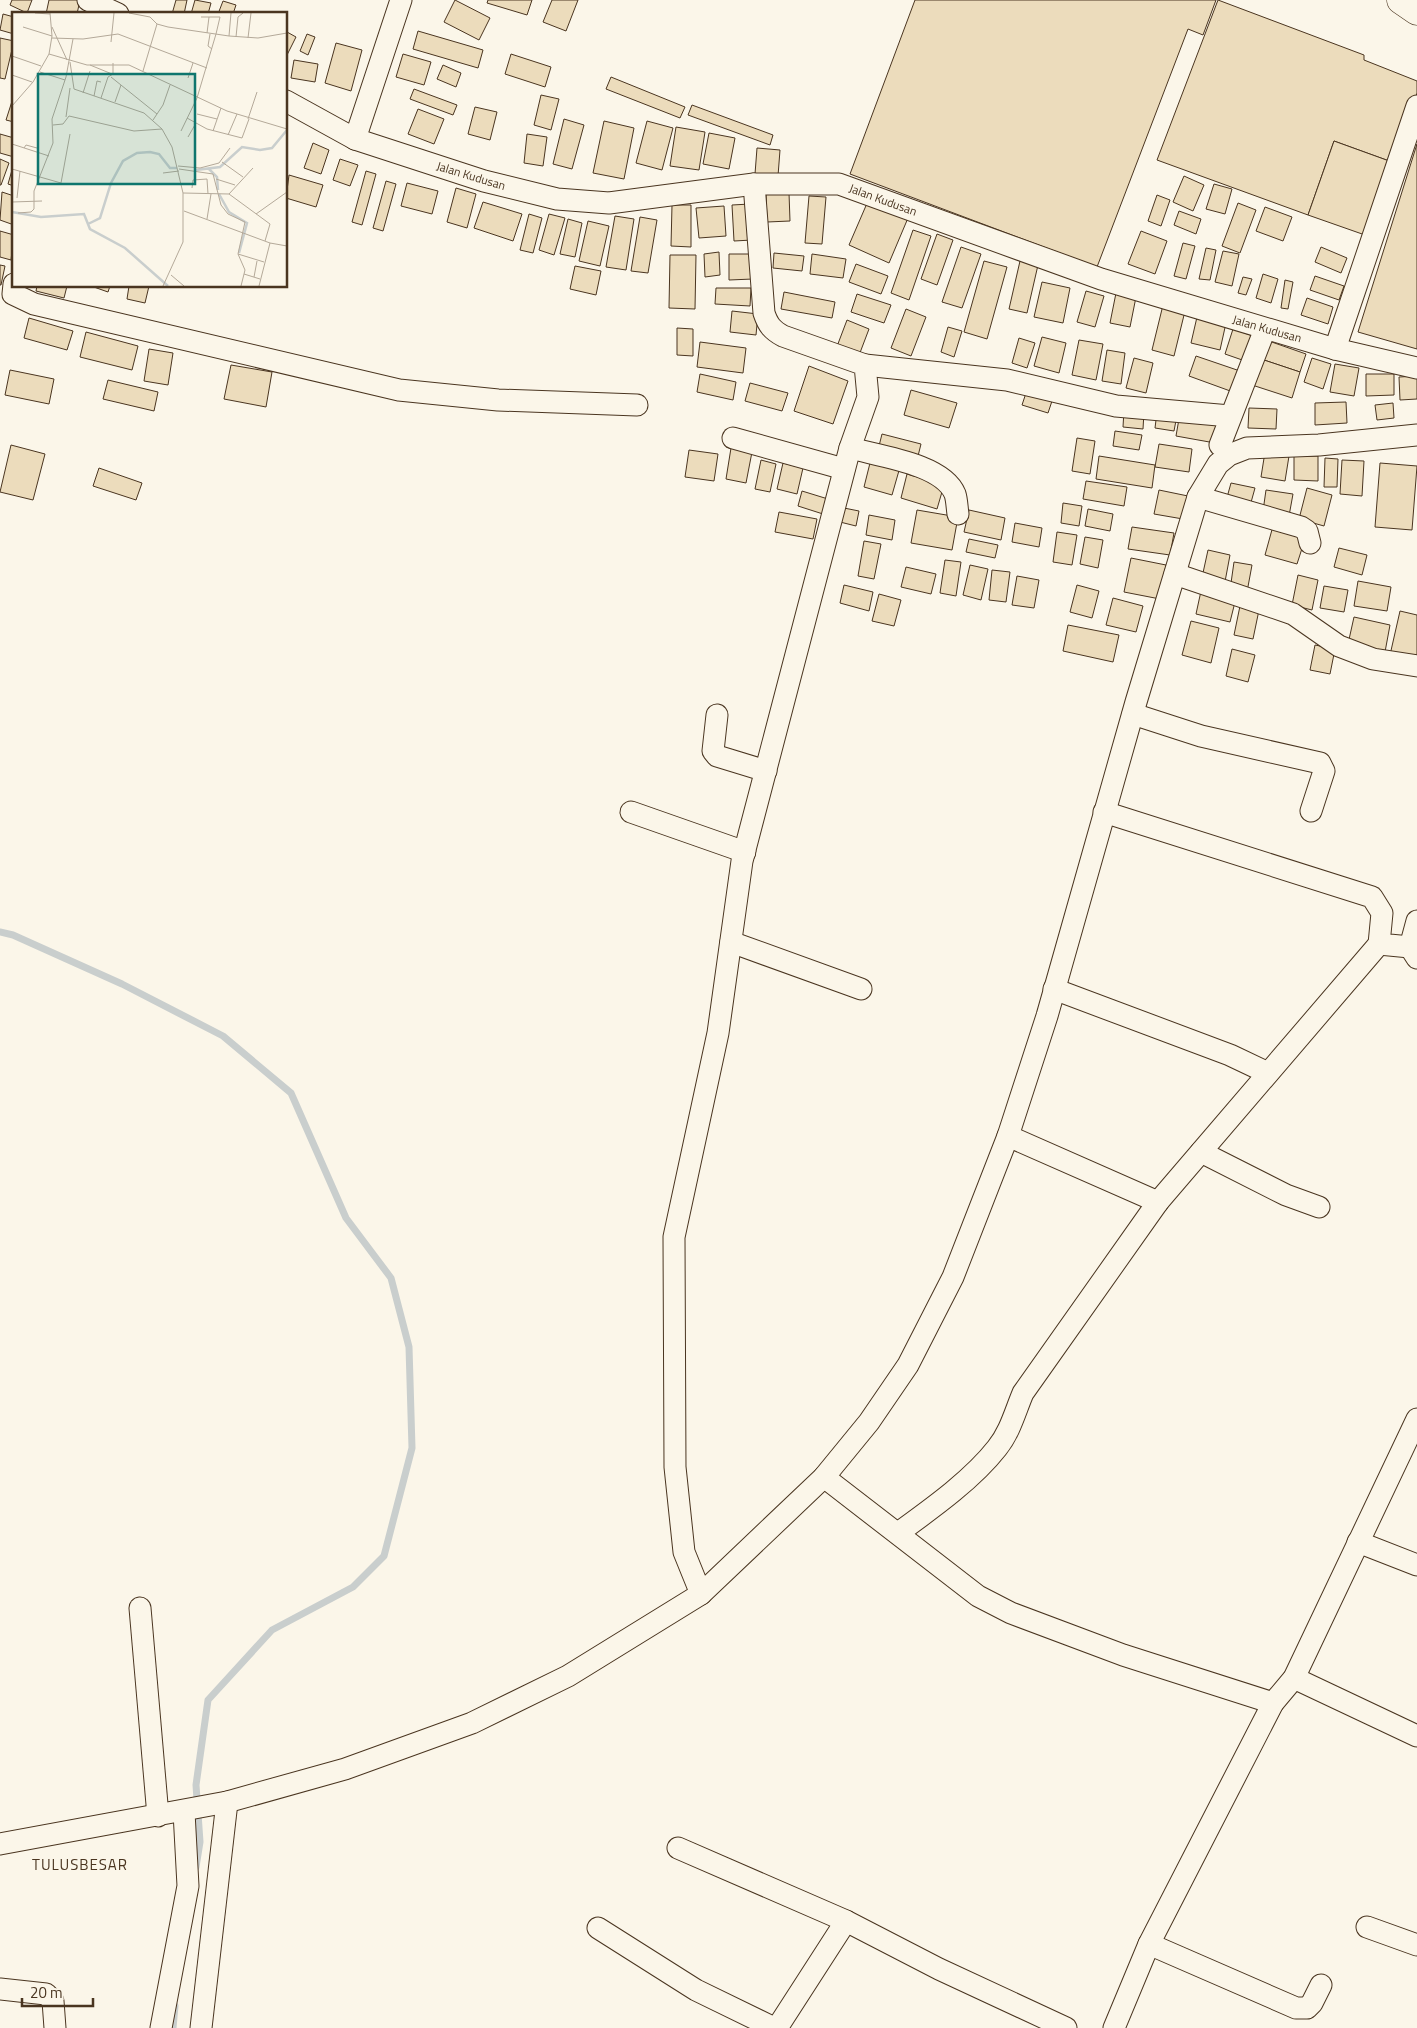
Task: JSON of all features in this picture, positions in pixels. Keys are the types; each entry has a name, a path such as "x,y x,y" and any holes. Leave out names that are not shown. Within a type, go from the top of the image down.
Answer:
{"main road":[{"path":"1400,0 1417,11"}],"street":[{"path":"354,139 401,0"},
{"name":"Jalan Kudusan","path":"288,102 354,139 484,181 557,199 610,204 754,184 839,184 1101,279 1335,349 1417,368"},
{"path":"1335,349 1417,106"},
{"path":"754,184 764,313 767,322 773,330 783,336 865,364 1007,380 1116,406 1230,416"},
{"path":"9,293 34,304 399,390 498,400 636,405"},
{"path":"1220,445 1265,329"},
{"path":"701,1594 684,1552 675,1468 674,1237 718,1034 745,852 844,469 868,397 865,364"},
{"path":"0,1844 194,1810 228,1802 345,1769 472,1723 568,1676 701,1594 824,1477 869,1422 908,1365 953,1277 1008,1136 1054,988 1104,812 1198,498 1218,464 1229,455 1247,448 1319,445 1417,435"},
{"path":"733,438 844,469"},
{"path":"850,448 925,468 944,479 955,494 958,514"},
{"path":"1198,498 1301,527 1307,531 1310,543"},
{"path":"1175,574 1293,614 1339,646 1373,658 1417,666"},
{"path":"1133,714 1201,736 1322,765 1324,771 1311,811"},
{"path":"716,715 713,751 717,756 766,771"},
{"path":"631,812 745,852"},
{"path":"898,1533 979,1467 998,1448 1011,1425 1023,1393 1158,1202 1379,944 1382,913 1372,897 1104,812"},
{"path":"1379,944 1413,953 1417,921"},
{"path":"731,942 860,989"},
{"path":"1054,988 1230,1055 1268,1073"},
{"path":"1008,1136 1158,1202"},
{"path":"1201,1152 1286,1195 1319,1207"},
{"path":"1114,2028 1149,1944 1273,1703 1294,1678 1417,1419"},
{"path":"824,1477 978,1596 1011,1613 1123,1655 1273,1703"},
{"path":"1358,1542 1417,1565"},
{"path":"140,1608 158,1816"},
{"path":"1294,1678 1417,1736"},
{"path":"200,2028 228,1802"},
{"path":"161,2028 188,1886 194,1810"},
{"path":"678,1848 846,1921 938,1969 1066,2028"},
{"path":"598,1928 696,1990 775,2028 846,1921"},
{"path":"1367,1927 1417,1945"},
{"path":"1149,1944 1296,2008 1307,2008 1312,2004 1321,1985"},
{"path":"0,1989 46,1994 53,2001 55,2028"}],"building":[{"path":"12,0 32,0 27,12 10,5"},
{"path":"49,0 80,0 77,12 46,12"},
{"path":"176,0 187,0 184,12 173,12"},
{"path":"195,0 211,3 209,12 192,12"},
{"path":"455,0 490,18 479,40 444,22"},
{"path":"488,0 532,0 527,15 487,3"},
{"path":"552,0 578,0 566,31 543,22"},
{"path":"915,0 1216,0 1203,35 1188,29 1097,267 850,174"},
{"path":"1218,0 1364,55 1364,60 1417,81 1417,93 1392,162 1334,141 1308,215 1157,160"},
{"path":"223,1 236,5 234,12 219,12"},
{"path":"3,14 12,16 12,33 0,30"},
{"path":"418,31 483,50 478,68 413,49"},
{"path":"288,33 296,37 288,53"},
{"path":"307,34 315,37 308,55 300,51"},
{"path":"0,38 12,41 12,49 5,79 0,78"},
{"path":"336,43 362,50 351,91 325,83"},
{"path":"403,54 431,62 424,85 396,77"},
{"path":"511,54 551,67 545,87 505,74"},
{"path":"294,60 318,64 315,82 291,78"},
{"path":"443,65 461,73 456,87 437,79"},
{"path":"611,77 685,107 680,118 606,89"},
{"path":"414,89 457,105 453,115 410,99"},
{"path":"541,95 559,99 551,130 534,125"},
{"path":"12,101 12,122 6,120"},
{"path":"692,105 773,135 770,145 688,115"},
{"path":"475,107 497,112 490,140 468,134"},
{"path":"418,109 444,119 434,144 408,134"},
{"path":"564,119 584,125 572,169 553,164"},
{"path":"604,121 634,128 624,179 593,173"},
{"path":"647,121 673,128 662,170 636,163"},
{"path":"676,127 705,132 699,170 670,166"},
{"path":"709,133 735,138 729,169 703,164"},
{"path":"0,134 12,137 12,156 0,153"},
{"path":"527,134 547,137 543,166 524,163"},
{"path":"1334,141 1392,162 1365,235 1308,215"},
{"path":"313,143 329,150 321,174 304,168"},
{"path":"1417,144 1417,349 1358,332"},
{"path":"757,148 780,150 778,176 755,174"},
{"path":"0,159 9,163 1,185 0,185"},
{"path":"340,159 358,165 350,186 333,180"},
{"path":"12,170 12,185 8,184"},
{"path":"366,171 376,174 362,225 352,222"},
{"path":"289,175 323,185 316,207 288,199"},
{"path":"1184,176 1204,185 1193,211 1173,202"},
{"path":"386,181 396,184 383,231 373,228"},
{"path":"407,183 438,191 432,214 401,206"},
{"path":"1214,184 1232,189 1225,214 1206,209"},
{"path":"456,188 476,194 467,228 447,222"},
{"path":"2,192 12,195 12,224 0,220"},
{"path":"789,193 790,221 767,222 766,194"},
{"path":"1157,195 1170,200 1161,226 1148,221"},
{"path":"809,196 826,197 822,244 805,243"},
{"path":"868,201 908,218 889,263 849,245"},
{"path":"483,202 522,214 513,241 474,228"},
{"path":"1238,203 1256,210 1240,253 1222,246"},
{"path":"750,204 752,240 734,241 732,205"},
{"path":"672,205 691,205 691,247 671,246"},
{"path":"724,206 726,236 699,238 696,208"},
{"path":"1265,207 1292,217 1283,241 1256,231"},
{"path":"1179,211 1201,219 1196,234 1174,225"},
{"path":"529,214 542,218 533,253 520,250"},
{"path":"549,214 565,218 554,255 539,250"},
{"path":"615,216 634,219 626,270 606,267"},
{"path":"640,217 657,220 648,273 631,271"},
{"path":"568,219 582,223 575,257 560,254"},
{"path":"588,221 609,226 600,266 579,261"},
{"path":"913,230 931,236 909,300 891,293"},
{"path":"0,231 12,234 12,252 11,260 0,257"},
{"path":"1141,231 1167,241 1155,274 1128,264"},
{"path":"937,234 953,240 937,285 921,279"},
{"path":"1183,243 1195,246 1186,279 1174,276"},
{"path":"961,247 981,254 962,308 942,302"},
{"path":"1321,247 1347,258 1341,273 1315,262"},
{"path":"1206,248 1216,250 1210,280 1199,279"},
{"path":"1223,251 1239,254 1232,286 1215,282"},
{"path":"719,252 720,275 705,277 704,254"},
{"path":"774,253 804,256 802,271 773,268"},
{"path":"729,254 753,254 753,279 729,280"},
{"path":"812,254 846,259 843,278 810,274"},
{"path":"670,255 696,255 695,309 669,308"},
{"path":"984,261 1007,267 987,339 964,332"},
{"path":"1020,261 1038,265 1027,313 1009,309"},
{"path":"856,264 888,276 881,294 849,282"},
{"path":"0,265 5,266 1,285 0,285"},
{"path":"575,266 601,271 596,295 570,289"},
{"path":"1263,274 1278,279 1271,303 1256,298"},
{"path":"1315,276 1344,286 1339,300 1310,290"},
{"path":"1243,277 1252,279 1246,295 1238,293"},
{"path":"1285,280 1293,282 1288,309 1281,308"},
{"path":"1042,282 1070,288 1063,323 1034,317"},
{"path":"37,288 66,288 64,298 36,291"},
{"path":"97,288 109,288 108,292"},
{"path":"129,288 149,288 145,303 127,299"},
{"path":"716,288 751,288 750,306 715,304"},
{"path":"1086,291 1104,296 1095,327 1077,322"},
{"path":"784,292 835,302 832,318 781,309"},
{"path":"1116,293 1136,297 1130,327 1110,323"},
{"path":"857,294 891,305 884,323 851,312"},
{"path":"1307,298 1333,307 1328,324 1301,315"},
{"path":"1163,305 1185,311 1174,356 1152,350"},
{"path":"906,309 926,317 911,356 891,348"},
{"path":"732,311 758,314 756,335 730,332"},
{"path":"1197,317 1226,323 1220,350 1191,343"},
{"path":"29,318 73,331 67,350 24,338"},
{"path":"847,320 869,329 858,358 836,349"},
{"path":"948,327 962,331 954,357 941,352"},
{"path":"677,328 693,329 693,356 677,355"},
{"path":"1233,329 1256,337 1248,362 1225,354"},
{"path":"86,332 138,346 132,370 80,357"},
{"path":"1042,337 1066,343 1059,373 1034,366"},
{"path":"1019,338 1035,343 1027,368 1012,363"},
{"path":"1079,340 1103,344 1096,380 1072,375"},
{"path":"1266,340 1306,354 1300,372 1261,359"},
{"path":"700,342 746,348 743,373 697,367"},
{"path":"149,349 173,353 168,385 144,381"},
{"path":"1107,350 1125,353 1121,384 1102,381"},
{"path":"1196,356 1240,371 1233,392 1189,376"},
{"path":"1134,358 1153,363 1146,393 1126,388"},
{"path":"1312,358 1331,364 1323,389 1304,382"},
{"path":"1261,359 1300,372 1292,398 1252,385"},
{"path":"1335,364 1359,368 1354,396 1330,392"},
{"path":"231,365 272,372 266,407 224,399"},
{"path":"809,366 848,381 833,424 794,411"},
{"path":"10,370 54,379 49,404 5,395"},
{"path":"700,374 736,382 733,400 697,392"},
{"path":"1366,374 1394,374 1394,395 1366,396"},
{"path":"1417,376 1417,399 1400,400 1399,377"},
{"path":"108,380 158,392 154,411 103,399"},
{"path":"750,383 788,393 782,411 745,401"},
{"path":"911,390 957,403 949,428 904,415"},
{"path":"1027,390 1053,398 1048,413 1022,405"},
{"path":"1346,402 1347,423 1315,425 1315,403"},
{"path":"1393,403 1394,418 1377,420 1375,405"},
{"path":"1249,408 1277,409 1276,429 1248,428"},
{"path":"1124,410 1144,412 1143,429 1123,427"},
{"path":"1157,412 1177,415 1174,431 1155,428"},
{"path":"1180,413 1218,420 1215,443 1176,436"},
{"path":"1115,431 1142,435 1139,450 1113,446"},
{"path":"882,434 921,444 916,464 877,454"},
{"path":"1077,438 1095,441 1090,474 1072,471"},
{"path":"1159,444 1192,449 1189,472 1155,467"},
{"path":"11,445 45,454 33,500 0,492"},
{"path":"731,448 752,452 746,483 726,479"},
{"path":"689,450 718,454 714,481 685,477"},
{"path":"1265,452 1289,456 1285,481 1261,477"},
{"path":"1099,456 1155,465 1152,488 1096,479"},
{"path":"1294,456 1318,456 1318,481 1294,480"},
{"path":"1325,458 1338,459 1337,487 1324,487"},
{"path":"871,459 900,467 892,495 864,487"},
{"path":"761,460 776,464 770,492 755,489"},
{"path":"1342,460 1364,461 1362,496 1340,494"},
{"path":"783,463 803,468 797,494 777,489"},
{"path":"1380,463 1417,466 1412,530 1375,527"},
{"path":"99,468 142,483 136,500 93,486"},
{"path":"907,474 944,485 937,509 901,498"},
{"path":"1086,481 1127,487 1124,506 1083,499"},
{"path":"1231,483 1255,488 1250,506 1226,501"},
{"path":"1307,488 1332,495 1324,526 1299,519"},
{"path":"1159,490 1188,496 1183,519 1154,514"},
{"path":"1266,490 1293,494 1289,516 1263,511"},
{"path":"802,491 828,499 823,514 798,506"},
{"path":"1063,503 1082,506 1079,526 1061,523"},
{"path":"839,507 859,511 856,526 836,521"},
{"path":"1088,509 1113,514 1110,531 1085,526"},
{"path":"917,510 958,517 952,550 911,543"},
{"path":"969,510 1005,518 1001,540 964,532"},
{"path":"779,512 817,519 813,539 775,532"},
{"path":"869,515 895,520 892,540 866,535"},
{"path":"1015,523 1042,528 1039,547 1012,542"},
{"path":"1273,526 1306,536 1297,564 1265,555"},
{"path":"1132,527 1174,533 1170,555 1128,549"},
{"path":"1057,532 1077,535 1072,565 1053,562"},
{"path":"1085,537 1103,540 1098,568 1080,564"},
{"path":"969,539 998,545 995,558 966,552"},
{"path":"864,541 881,544 874,579 858,576"},
{"path":"1339,548 1367,555 1362,575 1334,567"},
{"path":"1208,550 1230,555 1224,587 1201,582"},
{"path":"1131,558 1166,565 1160,599 1124,592"},
{"path":"945,560 961,562 956,596 940,593"},
{"path":"1234,562 1252,565 1247,592 1230,590"},
{"path":"970,565 988,569 981,600 963,595"},
{"path":"906,567 936,574 931,594 901,587"},
{"path":"992,570 1010,572 1006,602 989,600"},
{"path":"1298,575 1318,580 1312,610 1292,605"},
{"path":"1017,576 1039,580 1034,608 1012,605"},
{"path":"1358,581 1391,587 1387,611 1354,606"},
{"path":"844,585 873,592 869,611 840,603"},
{"path":"1077,585 1099,591 1092,618 1070,612"},
{"path":"1324,586 1348,590 1344,612 1320,608"},
{"path":"1201,591 1236,598 1230,622 1196,614"},
{"path":"879,594 901,600 894,626 872,621"},
{"path":"1113,598 1143,606 1136,632 1106,625"},
{"path":"1240,606 1259,610 1253,639 1234,635"},
{"path":"1400,611 1417,615 1417,661 1390,655"},
{"path":"1354,617 1390,625 1385,652 1348,644"},
{"path":"1191,621 1219,628 1211,663 1182,655"},
{"path":"1068,625 1119,635 1113,662 1063,651"},
{"path":"1315,645 1335,649 1330,674 1310,670"},
{"path":"1232,649 1255,655 1248,682 1226,676"}],"waterway":[{"path":"0,932 13,935 122,984 223,1036 291,1093 346,1218 391,1278 409,1347 412,1448 384,1556 353,1587 272,1630 208,1700 196,1785 200,1842 196,1867"},
{"path":"173,2028 175,2006"}],"district":[{"name":"TULUSBESAR","path":"80,1865"}]}
